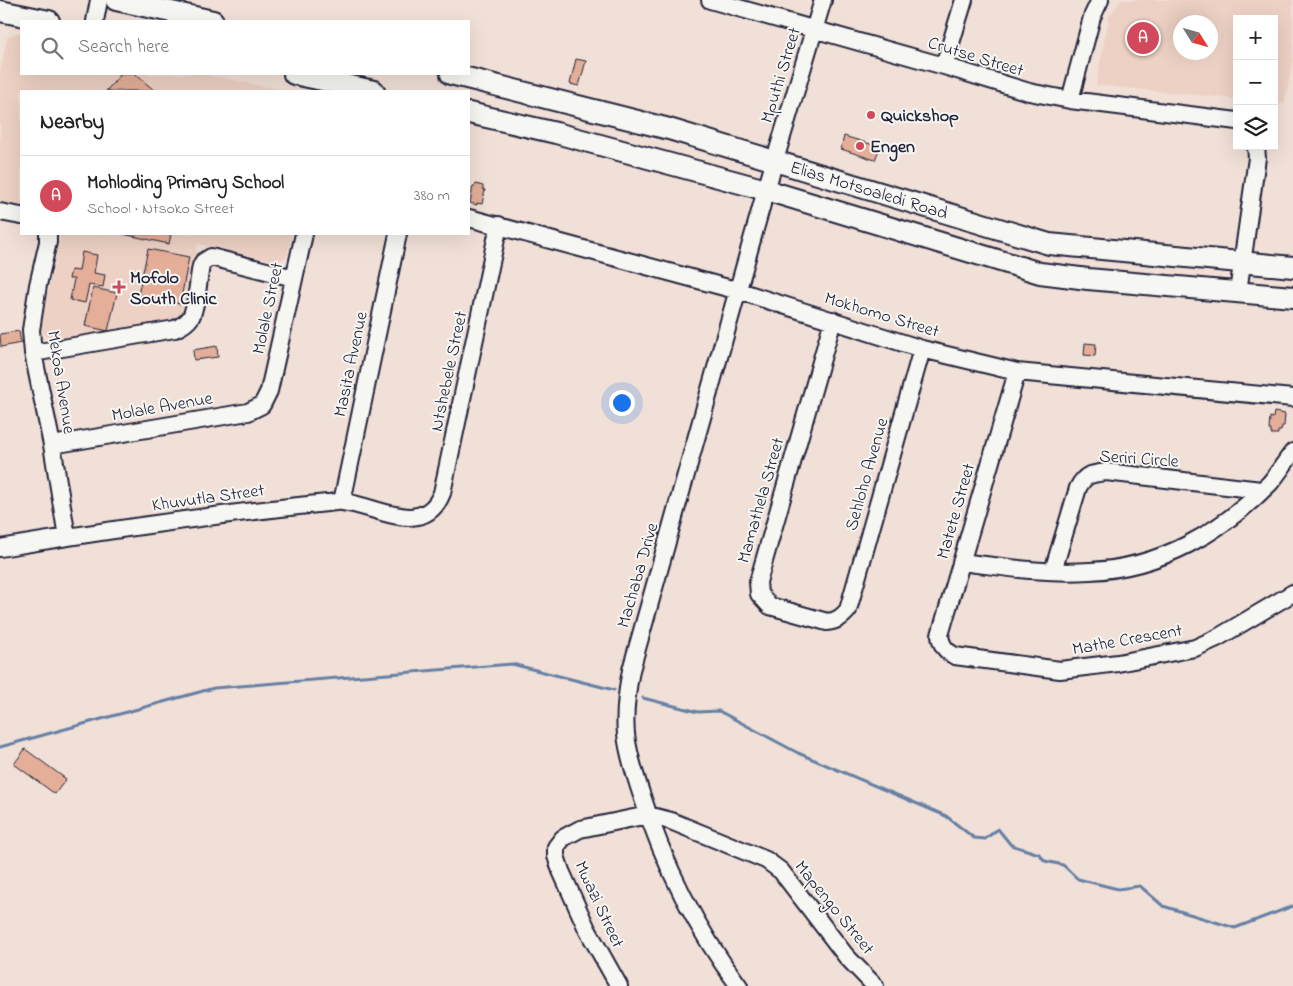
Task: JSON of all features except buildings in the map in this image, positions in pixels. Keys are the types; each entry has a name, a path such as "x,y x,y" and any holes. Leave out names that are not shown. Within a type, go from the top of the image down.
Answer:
{"main road":[{"path":"116,0 208,20"},
{"path":"0,13 44,20"},
{"path":"297,75 335,87 364,90"},
{"name":"Elias Motsoaledi Road","path":"455,75 669,129 1049,244 1293,267"},
{"name":"Elias Motsoaledi Road","path":"470,113 556,133 766,190 1040,273 1293,297"}],"street":[{"path":"95,20 99,0"},
{"name":"Crutse Street","path":"710,0 1029,92 1070,100 1233,121"},
{"name":"Mputhi Street","path":"775,161 823,0"},
{"path":"944,66 964,0"},
{"path":"1070,100 1092,17 1100,0"},
{"path":"1238,292 1257,150"},
{"name":"Machaba Drive","path":"739,986 699,925 678,884 648,815 632,764 626,734 627,689 775,161"},
{"path":"0,212 20,216"},
{"name":"Mokhomo Street","path":"470,218 739,291 922,349 1017,372 1293,398"},
{"name":"Ntshebele Street","path":"421,516 432,510 438,503 442,493 499,226"},
{"name":"Mekoa Avenue","path":"48,235 31,330 67,537"},
{"name":"Molale Street","path":"269,391 304,235"},
{"name":"Masita Avenue","path":"342,502 398,235"},
{"path":"34,353 175,329 185,324 193,310 201,266 206,258 211,257 294,278"},
{"name":"Mamathela Street","path":"832,320 758,588 759,594 770,606 827,622 839,619 848,610"},
{"name":"Sehloho Avenue","path":"848,610 922,349"},
{"name":"Matete Street","path":"955,656 944,648 940,635 1017,372"},
{"name":"Molale Avenue","path":"52,445 248,412 262,404 269,391"},
{"path":"961,562 1036,571 1090,572 1131,566 1154,560 1213,531 1239,512 1271,482 1293,452"},
{"name":"Seriri Circle","path":"1053,571 1078,488 1082,480 1090,474 1106,472 1261,490"},
{"name":"Khuvutla Street","path":"0,548 275,508 342,502 408,518 421,516"},
{"name":"Mathe Crescent","path":"955,656 1060,670 1118,663 1195,648 1217,638 1293,593"},
{"name":"Mwazi Street","path":"619,986 587,929 561,871 556,856 556,847 563,838 580,830 648,815"},
{"name":"Mapengo Street","path":"648,815 670,821 766,860 773,865 792,884 846,956 875,986"}],"shaded area":[{"path":"1121,0 1293,0 1293,61 1284,104 1278,103 1278,15 1233,15 1233,99 1096,85 1109,17"},
{"path":"16,33 20,34 20,75 210,75 282,90 20,90 20,206 0,201 0,72 7,38"},
{"name":"Mofolo South Clinic","path":"61,235 292,235 287,256 278,262 198,244 183,311 177,320 53,341 43,334 41,324"}],"waterway":[{"path":"0,747 214,688 512,664 614,690"},
{"path":"643,698 698,712 719,711 798,753 946,816 974,838 985,839 998,829 1011,845 1039,854 1045,861 1063,865 1078,879 1118,889 1140,886 1163,906 1235,928 1293,906"}],"place":[{"name":"Mohloding Primary School","path":"1143,38"},
{"name":"Quickshop","path":"871,115"},
{"name":"Engen","path":"860,146"},
{"name":"Mofolo South Clinic","path":"119,287"}]}
